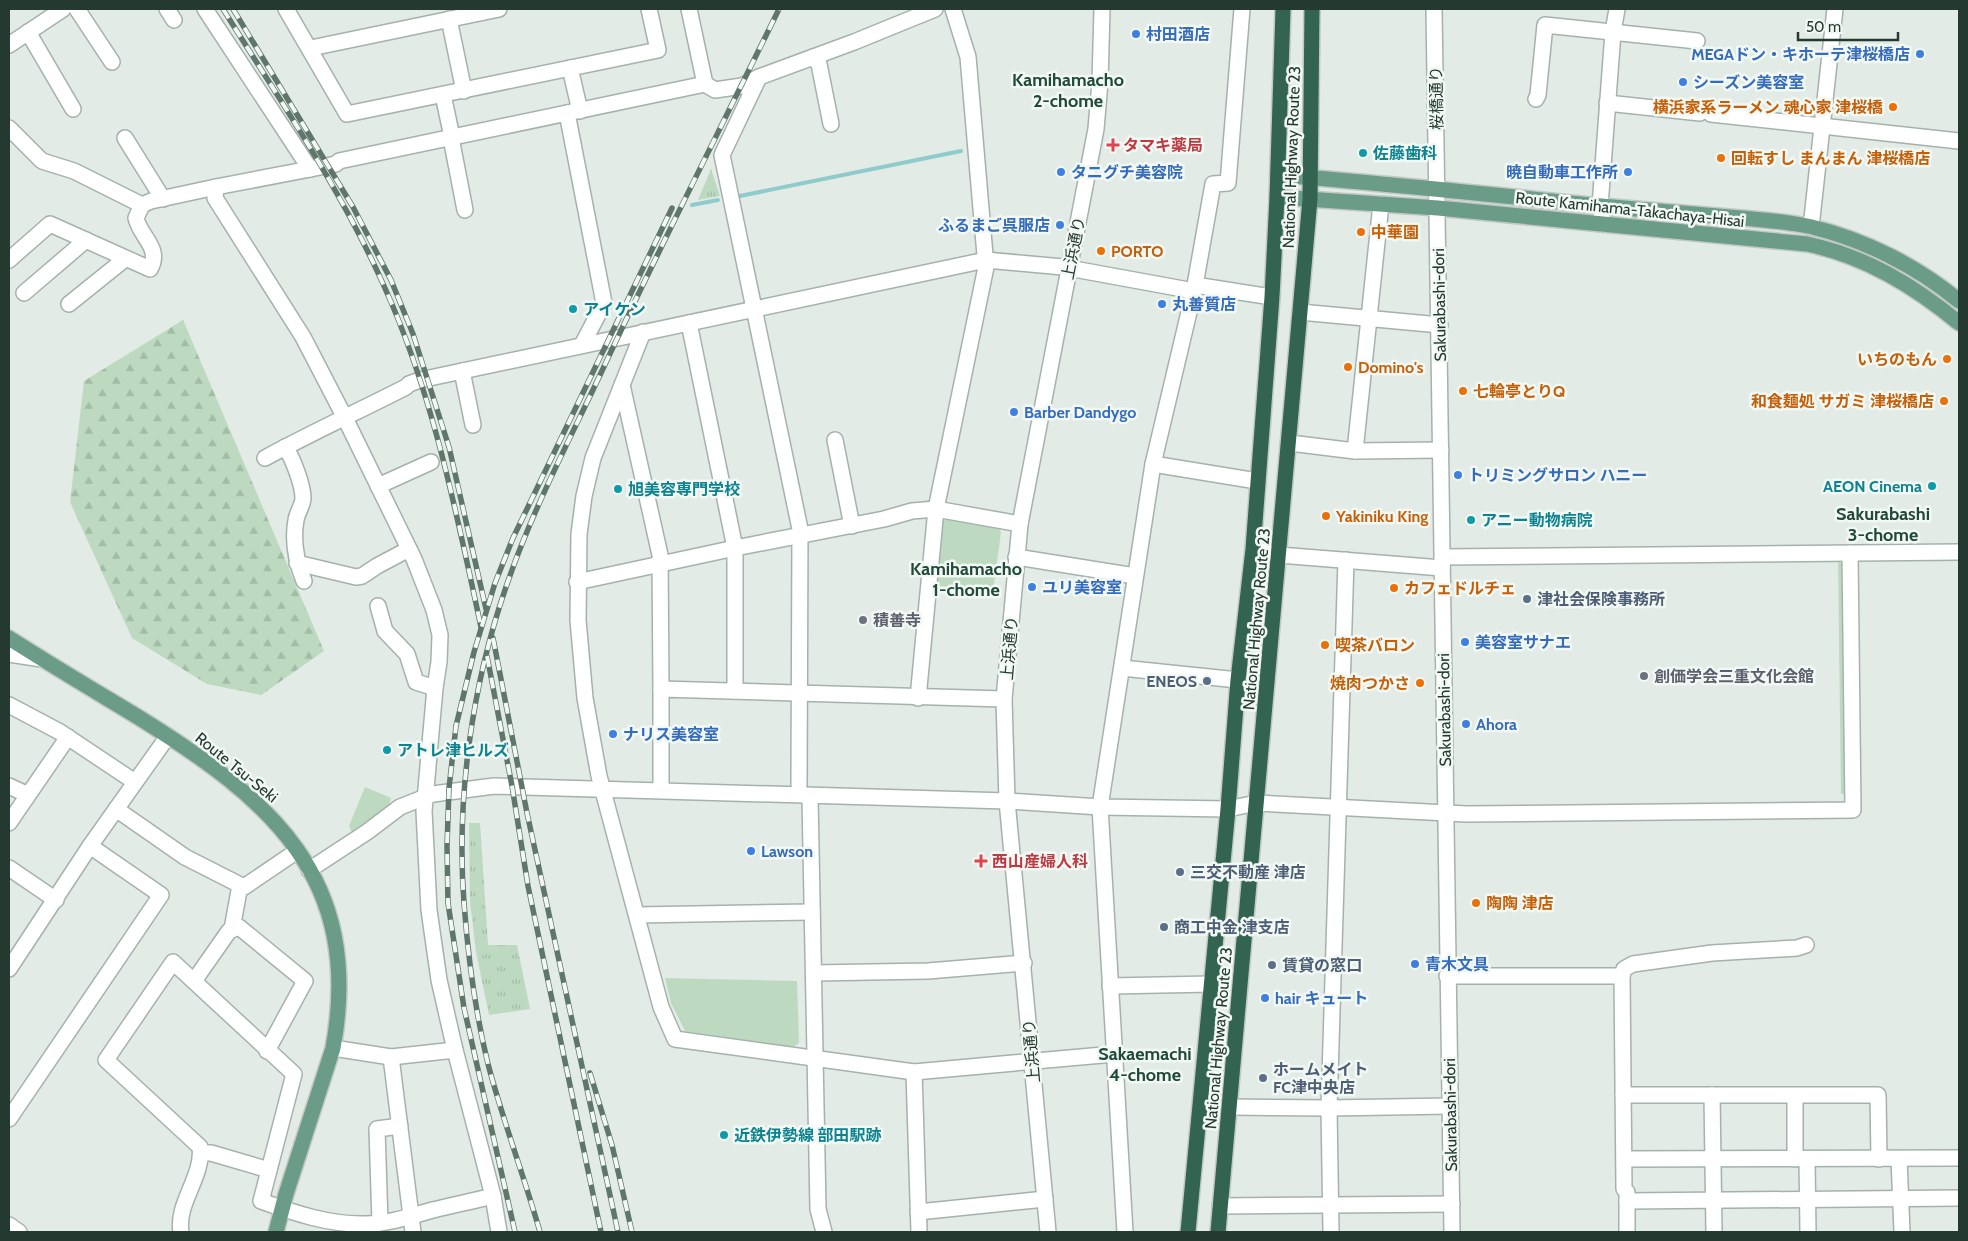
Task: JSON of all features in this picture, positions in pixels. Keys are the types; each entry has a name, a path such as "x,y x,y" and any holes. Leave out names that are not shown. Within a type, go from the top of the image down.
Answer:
{"highway":[{"name":"National Highway Route 23","path":"1188,1232 1228,809 1238,680 1253,550 1272,297 1283,9"},
{"name":"National Highway Route 23","path":"1218,1232 1290,443 1310,199 1312,9"}],"main road":[{"name":"Route Kamihama-Takachaya-Hisai","path":"1278,175 1438,188 1600,206 1752,219 1811,227 1857,242 1883,253 1920,274 1959,301"},
{"name":"Route Kamihama-Takachaya-Hisai","path":"1277,197 1438,208 1807,244 1826,248 1878,268 1907,284 1959,323"},
{"name":"Route Tsu-Seki","path":"9,638 168,736 220,772 249,795 284,832 309,870 323,897 336,947 339,990 338,1014 333,1048 276,1232"}],"street":[{"path":"77,9 112,62"},
{"path":"205,9 310,169"},
{"path":"286,9 311,48 347,114 658,50 650,9"},
{"path":"311,48 450,16 499,9"},
{"path":"690,9 705,84"},
{"path":"9,128 42,160 74,171 142,205 216,187 310,169 705,84 715,90 742,86 758,77 935,9"},
{"path":"918,698 936,509 986,267 978,192 968,57 953,9"},
{"name":"上浜通り","path":"1048,1232 1024,963 1007,801 1004,699 1020,524 1096,129 1100,82 1102,9"},
{"path":"1125,1232 1100,807 1153,464 1194,288 1213,184 1228,183 1242,9"},
{"name":"桜橋通り","path":"1434,9 1438,188"},
{"path":"1603,224 1600,206 1613,32 1617,9"},
{"path":"1811,227 1835,9"},
{"path":"52,12 15,37 73,109"},
{"path":"450,16 464,91"},
{"path":"1536,99 1538,95 1545,25 1697,41"},
{"path":"813,57 819,64 830,124"},
{"path":"570,68 573,112 604,303 582,345"},
{"path":"758,77 722,155 800,536 801,693 799,785"},
{"path":"443,95 465,210"},
{"path":"1608,103 1959,140"},
{"path":"125,138 163,199"},
{"path":"216,187 216,198 303,337 345,418 409,549 434,610 440,634 439,662 424,797 427,884 431,929 439,980 493,1196 500,1232"},
{"name":"Sakurabashi-dori","path":"1438,188 1447,976 1452,1232"},
{"path":"1355,450 1381,204"},
{"path":"9,260 50,224 150,268 153,263 153,248 137,224 136,218 142,205"},
{"path":"24,293 86,240"},
{"path":"69,304 125,258"},
{"path":"267,460 285,447 406,388 409,384 582,345 986,260 1069,268 1194,288 1272,297"},
{"path":"1300,312 1440,325"},
{"path":"689,323 736,548 735,691"},
{"path":"644,332 593,458 586,487 579,534 578,620 584,698 602,788 661,1007 675,1039 914,1072 1114,1054"},
{"path":"462,371 473,425"},
{"path":"622,385 660,555 661,790"},
{"path":"835,440 852,526"},
{"path":"1290,443 1355,450 1441,450"},
{"path":"285,447 299,480 303,498 297,514 294,542 297,563 304,581"},
{"path":"378,486 431,462"},
{"path":"1153,464 1257,481"},
{"path":"577,582 736,548 884,520 912,511 936,509 1020,524"},
{"path":"297,563 356,577 362,576 409,549"},
{"path":"1253,550 1279,555 1346,560 1442,563 1959,552"},
{"path":"309,870 368,832 400,806 433,794 494,786 1007,801 1100,807 1228,809 1256,803 1338,809 1476,814 1854,810 1850,553"},
{"path":"1016,557 1135,576"},
{"path":"1331,1232 1328,1108 1346,560"},
{"path":"378,606 385,631 407,654 416,682 435,688"},
{"path":"9,654 42,659"},
{"path":"1122,668 1238,680"},
{"path":"661,689 918,698 1004,699"},
{"path":"9,705 68,737 135,782"},
{"path":"9,969 90,846 168,736"},
{"path":"9,822 68,737"},
{"path":"9,786 28,795"},
{"path":"810,796 818,1209 824,1232"},
{"path":"116,809 185,857 244,887 297,851"},
{"path":"9,1119 160,895 90,846"},
{"path":"9,868 56,900"},
{"path":"232,929 240,885"},
{"path":"637,914 812,912"},
{"path":"194,981 229,931 239,927 305,981 268,1051"},
{"path":"1627,1232 1627,1192 1624,1189 1622,976 1624,969 1633,964 1712,953 1797,948 1806,945"},
{"path":"182,1232 181,1218 201,1158 200,1147 106,1060 173,962 294,1074 261,1201 282,1209 346,1224 380,1223 493,1196"},
{"path":"814,974 928,971 1024,963"},
{"path":"1447,976 1622,976"},
{"path":"1110,986 1211,984"},
{"path":"333,1048 390,1057 455,1050"},
{"path":"390,1057 413,1232"},
{"path":"914,1072 919,1232"},
{"path":"1623,1095 1878,1095 1879,1159"},
{"path":"1712,1095 1714,1232"},
{"path":"1795,1096 1801,1159 1808,1199 1808,1232"},
{"path":"1230,1107 1450,1106"},
{"path":"380,1223 377,1130 400,1126"},
{"path":"200,1153 211,1153 269,1170"},
{"path":"1624,1159 1959,1158"},
{"path":"1900,1159 1902,1232"},
{"path":"1627,1201 1959,1198"},
{"path":"918,1212 1045,1199"},
{"path":"1220,1206 1452,1204"},
{"path":"9,1224 19,1232"}],"green space":[{"path":"711,169 720,196 698,200"},
{"path":"183,320 324,651 261,695 207,684 132,638 70,502 84,381"},
{"path":"946,519 998,528 1001,532 993,591 936,586 942,522"},
{"path":"1838,560 1844,567 1847,794 1841,794"},
{"path":"365,787 391,798 389,805 363,829 352,833 349,826"},
{"path":"469,823 480,823 488,945 517,945 530,1009 489,1015 476,952 470,902"},
{"path":"665,978 797,981 799,1043 793,1047 685,1031 671,1003"}],"waterway":[{"path":"735,197 961,151"},
{"path":"692,205 718,200"}],"railway":[{"path":"223,9 329,179 349,214 384,286 401,327 430,411 442,454 481,627"},
{"path":"233,9 353,207 391,280 413,334 449,447 486,609"},
{"path":"540,1232 488,1064 479,1024 470,964 464,903 462,824 469,743 476,703 494,624 516,559 538,505 645,281 779,9"},
{"path":"515,1232 464,1008 448,903 449,788 456,726 474,652 495,583 513,538 672,208"},
{"path":"493,638 527,813 618,1232"},
{"path":"487,656 512,786 528,886 601,1232"},
{"path":"590,1073 612,1145 632,1232"}],"place":[{"name":"村田酒店","path":"1136,34"},
{"name":"MEGAドン・キホーテ津桜橋店","path":"1920,54"},
{"name":"シーズン美容室","path":"1683,82"},
{"name":"横浜家系ラーメン 魂心家 津桜橋","path":"1893,107"},
{"name":"タマキ薬局","path":"1113,145"},
{"name":"佐藤歯科","path":"1363,153"},
{"name":"回転すし まんまん 津桜橋店","path":"1721,158"},
{"name":"タニグチ美容院","path":"1061,172"},
{"name":"暁自動車工作所","path":"1628,172"},
{"name":"ふるまご呉服店","path":"1060,225"},
{"name":"中華園","path":"1361,232"},
{"name":"PORTO","path":"1101,251"},
{"name":"丸善質店","path":"1162,304"},
{"name":"アイケン","path":"573,309"},
{"name":"いちのもん","path":"1947,359"},
{"name":"Domino's","path":"1348,367"},
{"name":"七輪亭とりQ","path":"1463,391"},
{"name":"和食麺処 サガミ 津桜橋店","path":"1944,401"},
{"name":"Barber Dandygo","path":"1014,412"},
{"name":"トリミングサロン ハニー","path":"1458,475"},
{"name":"AEON Cinema","path":"1932,486"},
{"name":"旭美容専門学校","path":"618,489"},
{"name":"Yakiniku King","path":"1326,516"},
{"name":"アニー動物病院","path":"1471,520"},
{"name":"ユリ美容室","path":"1032,587"},
{"name":"カフェドルチェ","path":"1394,588"},
{"name":"津社会保険事務所","path":"1527,599"},
{"name":"積善寺","path":"863,620"},
{"name":"美容室サナエ","path":"1465,642"},
{"name":"喫茶バロン","path":"1325,645"},
{"name":"創価学会三重文化会館","path":"1644,676"},
{"name":"ENEOS","path":"1207,681"},
{"name":"焼肉つかさ","path":"1420,683"},
{"name":"Ahora","path":"1466,724"},
{"name":"ナリス美容室","path":"613,734"},
{"name":"アトレ津ヒルズ","path":"387,750"},
{"name":"Lawson","path":"751,851"},
{"name":"西山産婦人科","path":"981,861"},
{"name":"三交不動産 津店","path":"1180,872"},
{"name":"陶陶 津店","path":"1476,903"},
{"name":"商工中金 津支店","path":"1164,927"},
{"name":"青木文具","path":"1415,964"},
{"name":"賃貸の窓口","path":"1272,965"},
{"name":"hair キュート","path":"1265,998"},
{"name":"ホームメイト FC津中央店","path":"1263,1078"},
{"name":"近鉄伊勢線 部田駅跡","path":"724,1135"}],"district":[{"name":"Kamihamacho 2-chome","path":"1068,90"},
{"name":"Sakurabashi 3-chome","path":"1883,524"},
{"name":"Kamihamacho 1-chome","path":"966,579"},
{"name":"Sakaemachi 4-chome","path":"1145,1064"}]}
